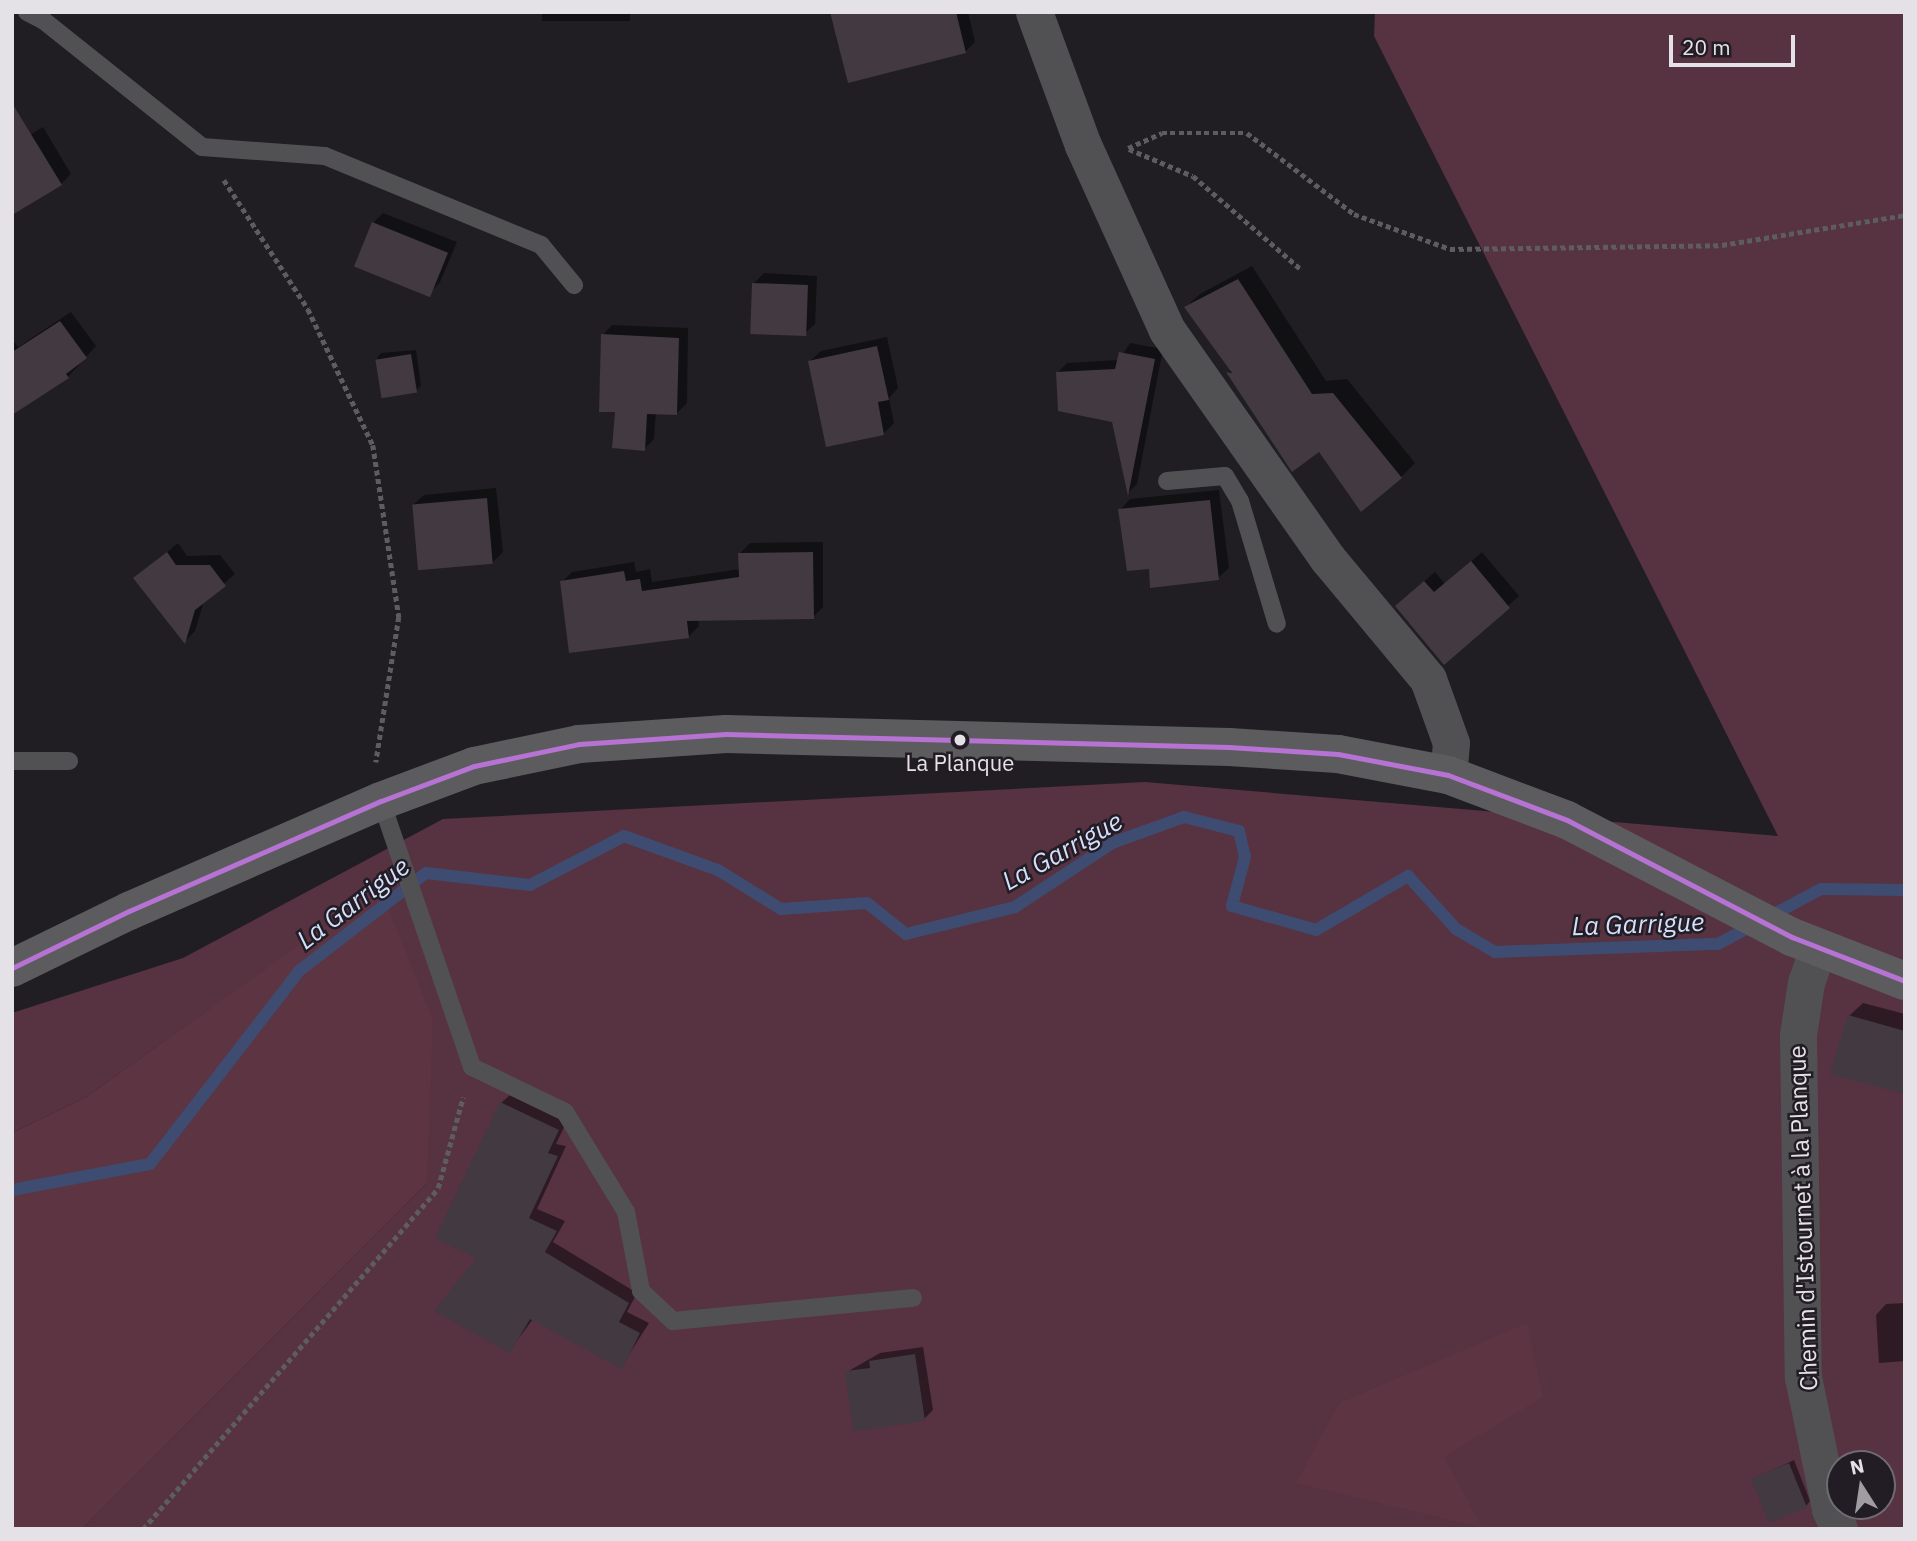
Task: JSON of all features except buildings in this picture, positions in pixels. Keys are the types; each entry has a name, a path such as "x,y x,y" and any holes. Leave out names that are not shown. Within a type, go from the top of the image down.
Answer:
{"street":[{"path":"1034,12 1083,145 1167,330 1328,559 1428,680 1451,743 1448,775"},
{"path":"12,968 129,911 381,801 474,766 579,744 726,734 1229,747 1338,754 1448,775 1567,820 1805,942 1905,981"},
{"name":"Chemin d'Istournet à la Planque","path":"1805,942 1806,982 1798,1035 1804,1377 1830,1509 1839,1529"}],"lane":[{"path":"26,12 43,20 202,147 325,156 541,245 574,285"},
{"path":"1167,481 1225,476 1240,501 1276,624"},
{"path":"12,761 69,761"},
{"path":"381,801 472,1067 565,1112 625,1212 641,1291 673,1321 913,1298"}],"path":[{"path":"1127,149 1162,133 1247,133 1354,214 1450,249 1722,245 1905,215"},
{"path":"1083,145 1127,149 1192,176 1302,270"},
{"path":"202,147 308,309 373,445 399,617 376,756 381,801"},
{"path":"143,1529 438,1188 472,1067"}],"shaded area":[{"path":"1375,12 1905,12 1905,1529 82,1529 427,1183 380,888 86,1097 12,1133 12,1013 183,958 443,819 1145,782 1778,836 1374,36"},
{"path":"380,887 433,1021 427,1183 82,1529 12,1529 12,1133 86,1097"},
{"path":"1527,1323 1543,1397 1444,1457 1483,1528 1296,1483 1339,1403"}],"waterway":[{"name":"La Garrigue","path":"12,1190 150,1164 299,971 426,873 530,885 624,836 718,870 781,909 867,903 906,934 1015,907 1112,843 1184,817 1239,831 1245,857 1232,906 1316,930 1408,876 1456,929 1495,952 1718,944 1821,889 1905,890"}],"transit line":[{"path":"12,968 129,911 381,801 474,766 579,744 726,734 1229,747 1338,754 1448,775 1567,820 1792,937 1905,981"}],"place":[{"name":"La Planque","path":"960,740"}]}
